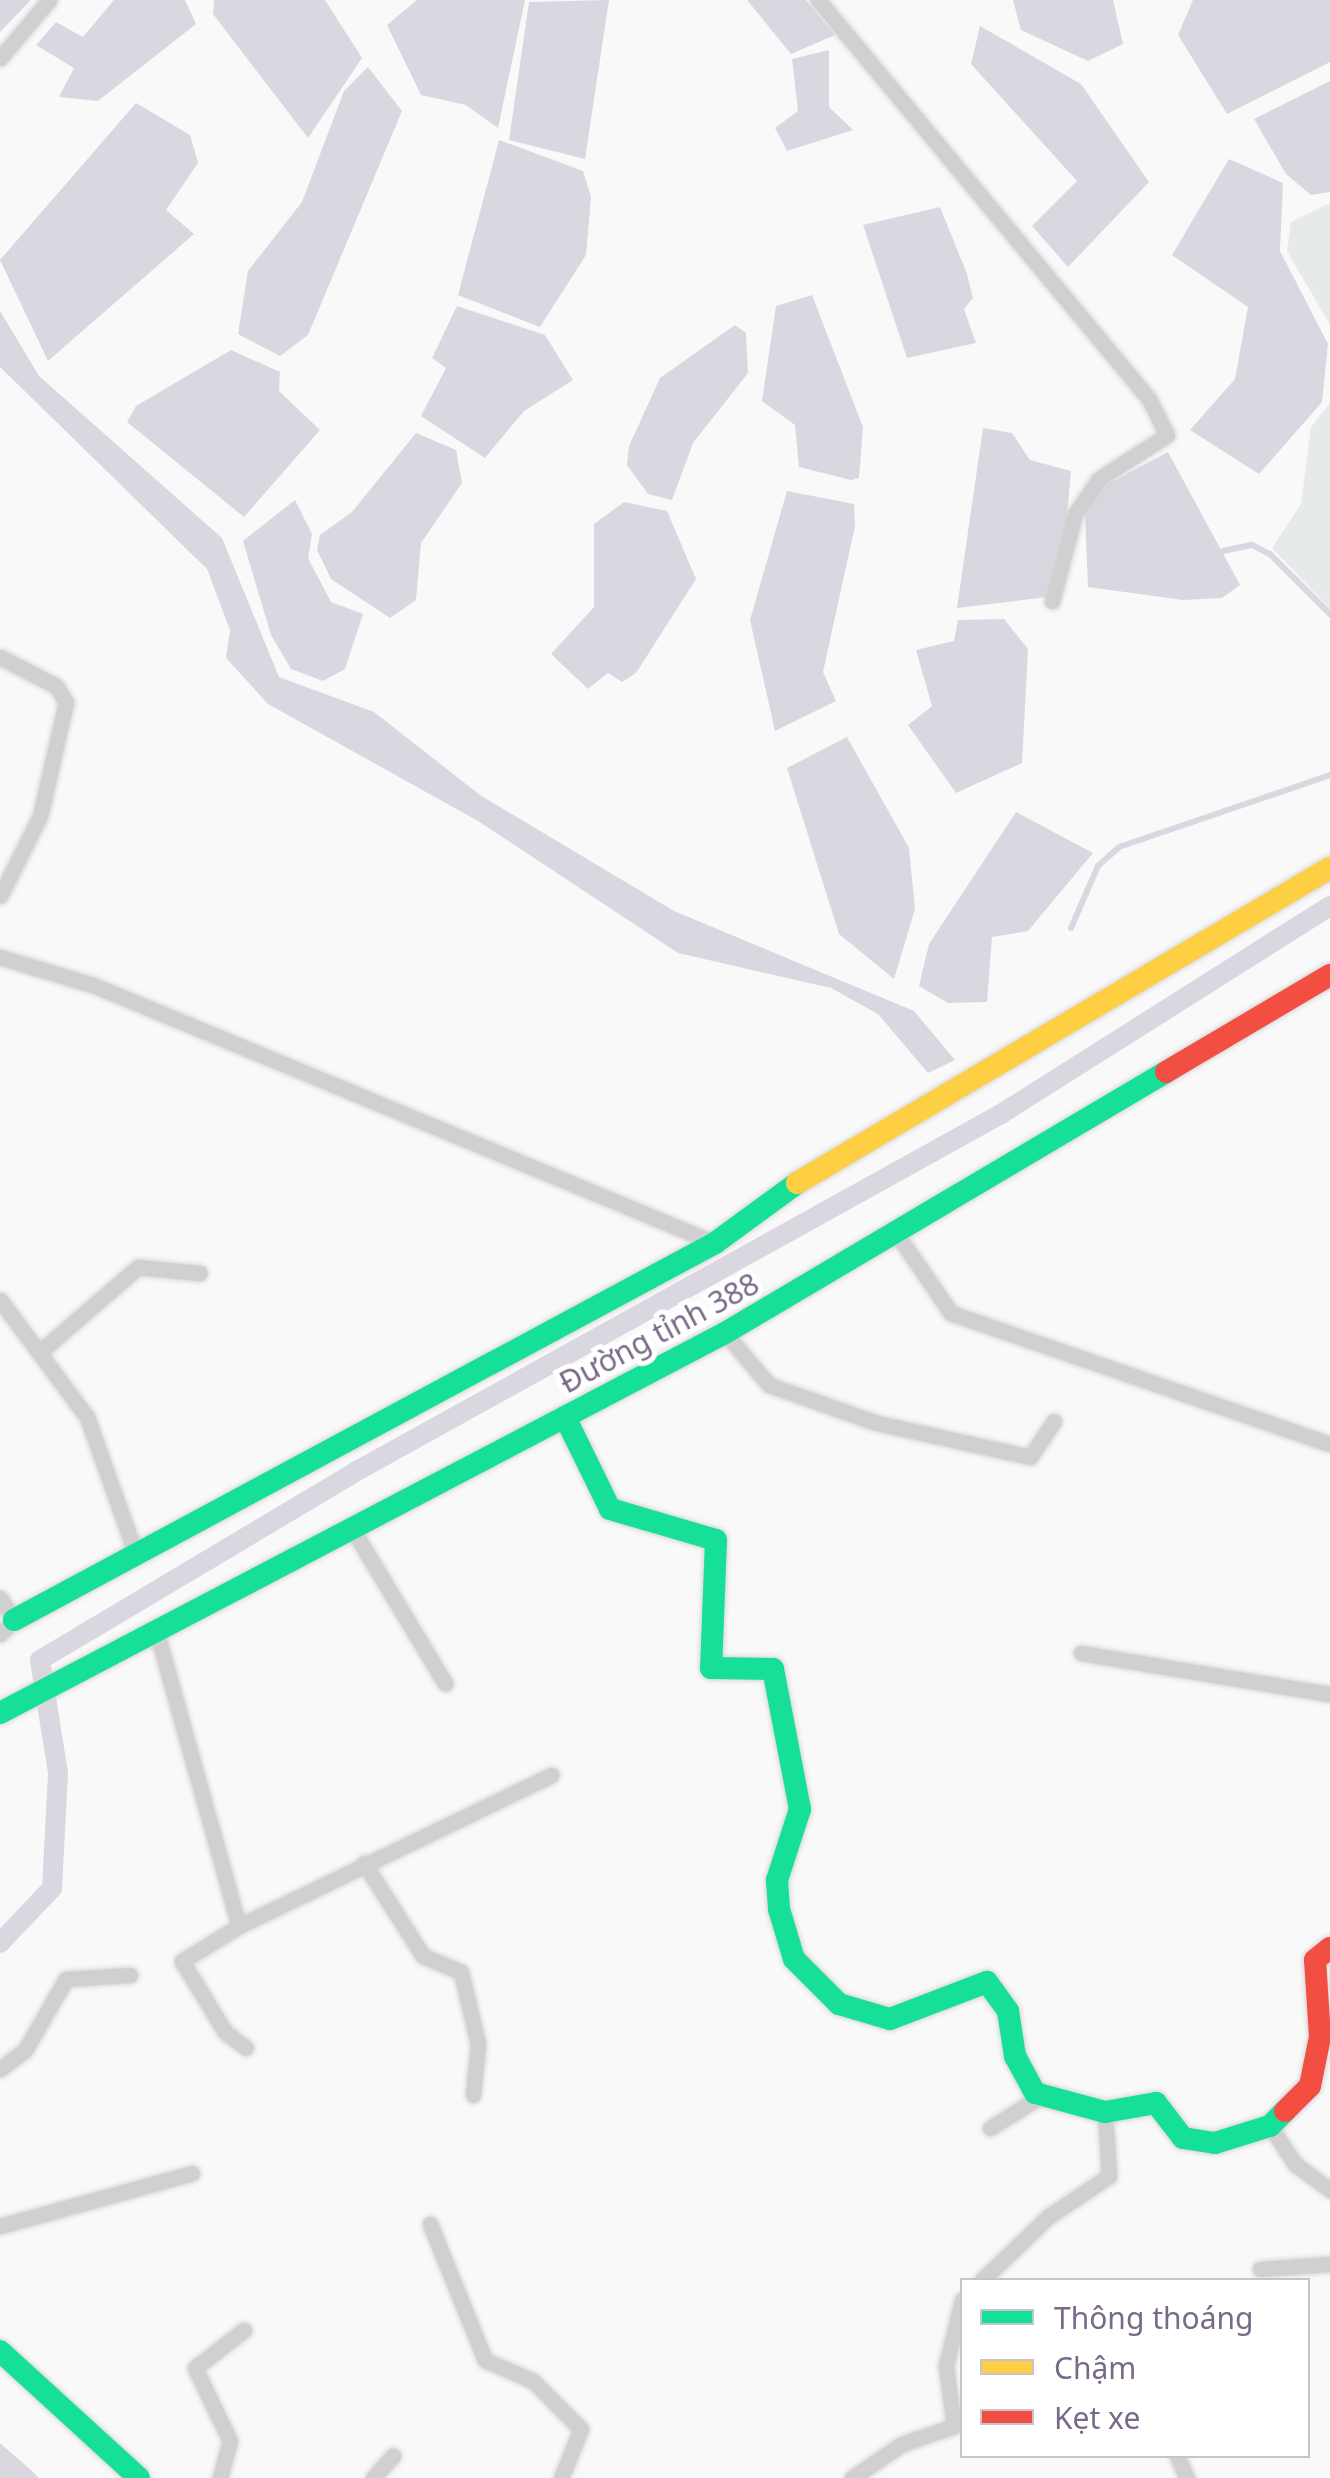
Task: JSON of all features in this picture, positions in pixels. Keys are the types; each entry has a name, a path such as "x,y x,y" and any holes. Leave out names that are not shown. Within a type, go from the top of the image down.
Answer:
{"street":[{"path":"0,58 48,0"},
{"path":"818,0 1137,384 1167,435 1098,479 1074,514 1052,600"},
{"path":"0,657 56,686 66,702 40,816 0,896"},
{"path":"0,1598 7,1627 135,1552 715,1243 799,1182 1330,868"},
{"path":"0,957 94,985 715,1243"},
{"name":"Đường tỉnh 388","path":"0,1712 725,1333 898,1236 1330,975"},
{"path":"898,1236 951,1313 1330,1444"},
{"path":"42,1350 138,1267 200,1272"},
{"path":"0,1300 42,1350 87,1417 135,1552"},
{"path":"725,1333 768,1385 877,1423 1030,1456 1054,1421"},
{"path":"566,1417 610,1510 716,1540 713,1673 773,1670 800,1809 777,1880 794,1959 840,2004 874,2018 986,1982 1008,2012 1021,2074 1041,2096 1105,2112 1156,2103 1179,2135 1204,2144 1270,2126 1310,2086 1320,2037 1315,1960 1330,1948"},
{"path":"353,1530 445,1684"},
{"path":"157,1633 239,1926"},
{"path":"1080,1653 1330,1694"},
{"path":"246,2048 228,2037 182,1961 239,1926 551,1775"},
{"path":"364,1863 423,1956 461,1972 478,2044 473,2095"},
{"path":"0,2069 25,2050 66,1979 130,1975"},
{"path":"990,2128 1041,2096"},
{"path":"984,2278 1049,2216 1110,2176 1105,2112"},
{"path":"1270,2126 1294,2164 1330,2190"},
{"path":"0,2226 192,2173"},
{"path":"430,2224 484,2360 534,2381 581,2429 561,2478"},
{"path":"1260,2270 1330,2264"},
{"path":"852,2478 902,2444 954,2426 946,2366 960,2308"},
{"path":"220,2478 230,2441 196,2368 244,2330"},
{"path":"0,2350 138,2478"},
{"path":"373,2478 393,2456"}],"shaded area":[{"path":"0,0 31,0 0,32"},
{"path":"114,0 185,0 196,24 98,101 59,97 74,68 36,45 56,22 83,37"},
{"path":"214,0 325,0 362,58 308,138 213,14"},
{"path":"417,0 525,0 498,128 466,105 421,95 387,25"},
{"path":"609,0 585,159 509,140 529,2"},
{"path":"747,0 806,0 835,35 791,54"},
{"path":"1013,0 1113,0 1123,44 1088,61 1021,30"},
{"path":"1193,0 1330,0 1330,62 1227,114 1178,35"},
{"path":"980,26 1081,84 1149,182 1068,267 1032,226 1077,181 971,64"},
{"path":"829,50 829,107 853,130 787,151 775,128 798,111 792,59"},
{"path":"368,67 402,111 308,335 280,356 238,334 248,271 302,202 344,91"},
{"path":"1330,81 1330,192 1311,195 1286,174 1254,119"},
{"path":"136,103 190,135 198,163 166,210 194,234 48,361 0,260"},
{"path":"499,140 583,171 591,197 586,255 540,327 458,295"},
{"path":"1229,159 1283,183 1280,251 1328,344 1322,402 1259,474 1190,430 1235,379 1248,307 1172,255"},
{"path":"1330,203 1330,325 1287,251 1291,222"},
{"path":"940,207 967,274 973,298 964,309 976,343 907,358 863,225"},
{"path":"812,295 863,427 859,478 851,480 799,467 795,425 762,401 776,306"},
{"path":"457,306 545,335 573,380 524,411 485,458 421,416 446,368 432,358"},
{"path":"0,311 39,376 222,538 279,677 374,712 480,795 674,911 914,1011 955,1060 928,1073 878,1014 831,988 678,953 478,821 268,704 226,658 230,630 207,569 0,367"},
{"path":"735,325 746,333 748,373 693,443 672,500 648,494 627,465 629,446 660,378"},
{"path":"231,350 280,372 279,391 320,430 244,517 127,422 136,406"},
{"path":"1330,403 1330,609 1272,548 1301,504 1311,427"},
{"path":"983,428 1012,433 1030,460 1071,471 1066,527 1048,597 957,608"},
{"path":"416,433 456,450 462,483 421,543 416,600 390,618 331,579 317,550 320,535 352,512"},
{"path":"1168,452 1240,585 1222,598 1183,600 1088,587 1085,515 1102,487"},
{"path":"787,491 854,504 855,526 823,672 836,701 775,731 750,620"},
{"path":"295,500 312,534 308,558 331,602 363,614 345,669 323,681 291,669 271,635 243,541"},
{"path":"624,502 667,511 696,579 636,673 622,682 608,673 588,689 551,654 594,607 594,524"},
{"path":"1004,619 1028,649 1022,763 956,793 908,725 932,706 916,650 954,641 958,620"},
{"path":"847,737 909,848 915,909 894,979 839,934 787,768"},
{"path":"1016,812 1093,853 1028,931 992,937 987,1002 948,1003 919,986 929,944"},
{"path":"0,2443 32,2471 39,2478 0,2478"}],"waterway":[{"path":"1223,551 1252,545 1270,554 1330,614"},
{"path":"1071,928 1098,866 1119,847 1330,775"},
{"path":"0,1943 52,1888 58,1773 40,1660 355,1472 1001,1114 1330,906"}],"traffic: fast":[{"path":"0,1713 725,1333 1166,1072"},
{"path":"14,1620 715,1243 797,1183"},
{"path":"565,1417 610,1509 716,1540 711,1668 773,1669 800,1809 777,1880 779,1909 794,1959 839,2004 890,2019 987,1982 1008,2011 1015,2056 1035,2093 1105,2112 1156,2103 1183,2138 1215,2143 1270,2126 1285,2111"},
{"path":"0,2351 139,2478"}],"traffic: slow":[{"path":"797,1183 1330,868"}],"traffic: jam":[{"path":"1166,1072 1330,975"},
{"path":"1285,2111 1310,2086 1320,2037 1315,1960 1330,1948"}]}
